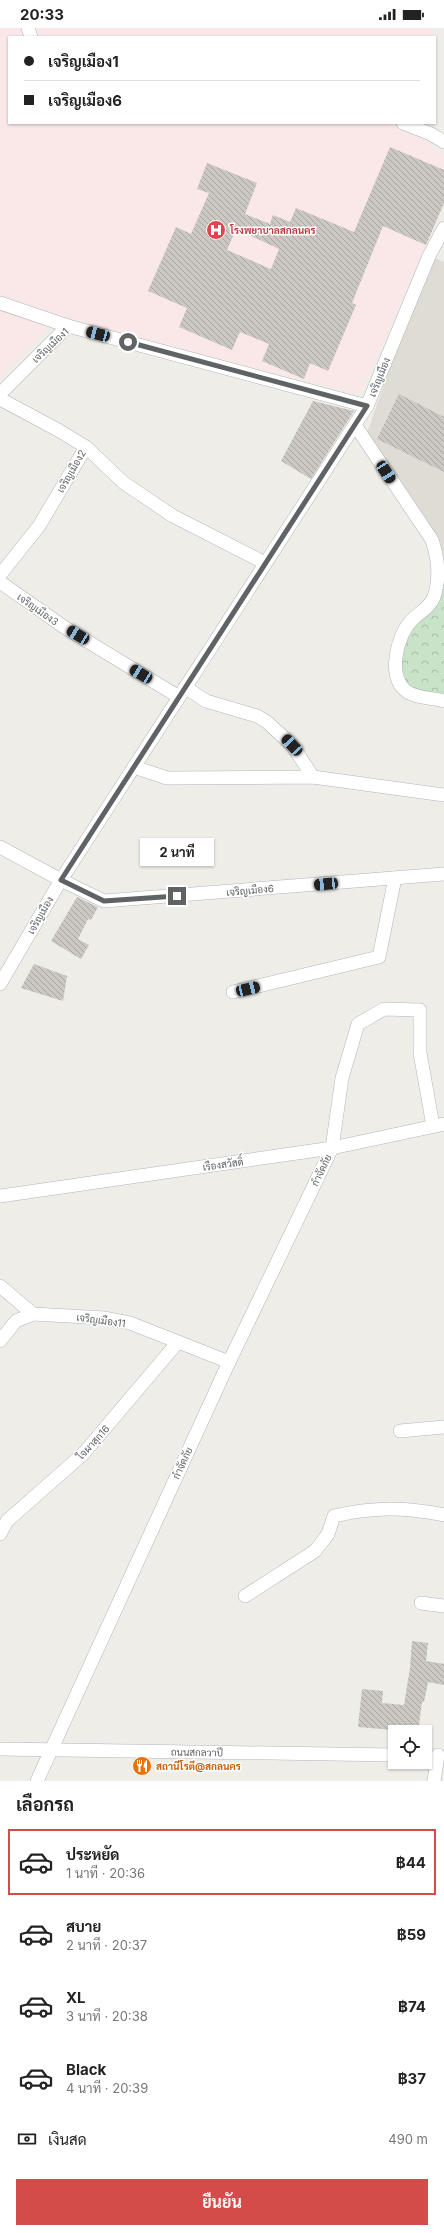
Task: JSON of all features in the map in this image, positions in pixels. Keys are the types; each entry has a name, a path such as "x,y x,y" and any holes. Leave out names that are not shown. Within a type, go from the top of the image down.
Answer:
{"street":[{"path":"405,124 431,134 444,142"},
{"name":"เจริญเมือง","path":"0,984 61,880 367,406 429,256 444,228"},
{"path":"0,303 68,326"},
{"name":"เจริญเมือง1","path":"0,394 68,326 367,406"},
{"name":"เจริญเมือง2","path":"0,399 86,447 39,526 0,575"},
{"path":"354,425 432,540 436,550 437,574 434,597 429,607 410,621 400,641 395,658 399,679 404,690 410,694 444,701"},
{"path":"86,447 124,483 173,516 265,563"},
{"name":"เจริญเมือง3","path":"0,582 64,627 182,692 206,701 257,716 267,722 292,745 313,777"},
{"path":"134,768 167,778 313,777 444,795"},
{"name":"เจริญเมือง6","path":"0,847 104,901 444,874"},
{"path":"233,992 380,957 395,878"},
{"name":"กำจัดภัย","path":"37,1781 229,1362 332,1148 342,1078 358,1024 384,1009 420,1010 420,1053 438,1125"},
{"name":"เรืองสวัสดิ์","path":"0,1196 332,1148 438,1125"},
{"path":"0,1286 33,1314 16,1321 0,1341"},
{"name":"เจริญเมือง11","path":"33,1314 106,1318 130,1324 229,1362"},
{"name":"ใจผาสุก16","path":"0,1534 7,1521 83,1454 178,1342"},
{"path":"400,1431 444,1427"},
{"path":"245,1596 315,1551 328,1534 334,1516 364,1509 400,1508 444,1515"},
{"path":"421,1603 444,1606"},
{"name":"ถนนสกลวาปี","path":"0,1749 388,1755"},
{"path":"434,1781 436,1755"}],"shaded area":[{"name":"โรงพยาบาลสกลนคร","path":"0,28 433,28 433,36 8,36 8,124 432,124 432,148 444,154 444,204 360,394 52,317 41,336 0,378"},
{"path":"429,256 444,262 444,571 435,538 367,433"}],"green space":[{"path":"444,571 444,697 402,687 395,658 404,631 429,607"}],"building":[{"path":"390,147 444,170 444,203 426,245 383,226 352,303 356,305 328,371 310,363 304,379 262,361 269,344 240,332 232,350 179,327 187,308 148,291 176,227 191,234 209,193 197,189 207,163 257,183 245,214 270,224 273,215 290,222 296,208 354,232","holes":["236,229 279,249 271,269 227,250"]},
{"path":"399,394 444,417 444,472 377,439"},
{"path":"313,401 354,411 311,479 281,461"},
{"path":"77,897 98,907 91,920 88,919 78,939 89,945 81,959 51,941"},
{"path":"34,964 67,976 63,1001 21,988"},
{"path":"412,1641 428,1643 426,1661 444,1664 444,1685 428,1682 424,1702 422,1702 419,1725 388,1725 388,1730 358,1727 362,1689 383,1691 382,1703 404,1705 410,1668"}],"place":[{"name":"โรงพยาบาลสกลนคร","path":"216,230"},
{"name":"สถานีโรตี@สกลนคร","path":"142,1766"}],"route":[{"path":"128,342 367,406 61,880 104,901 177,896"}]}
